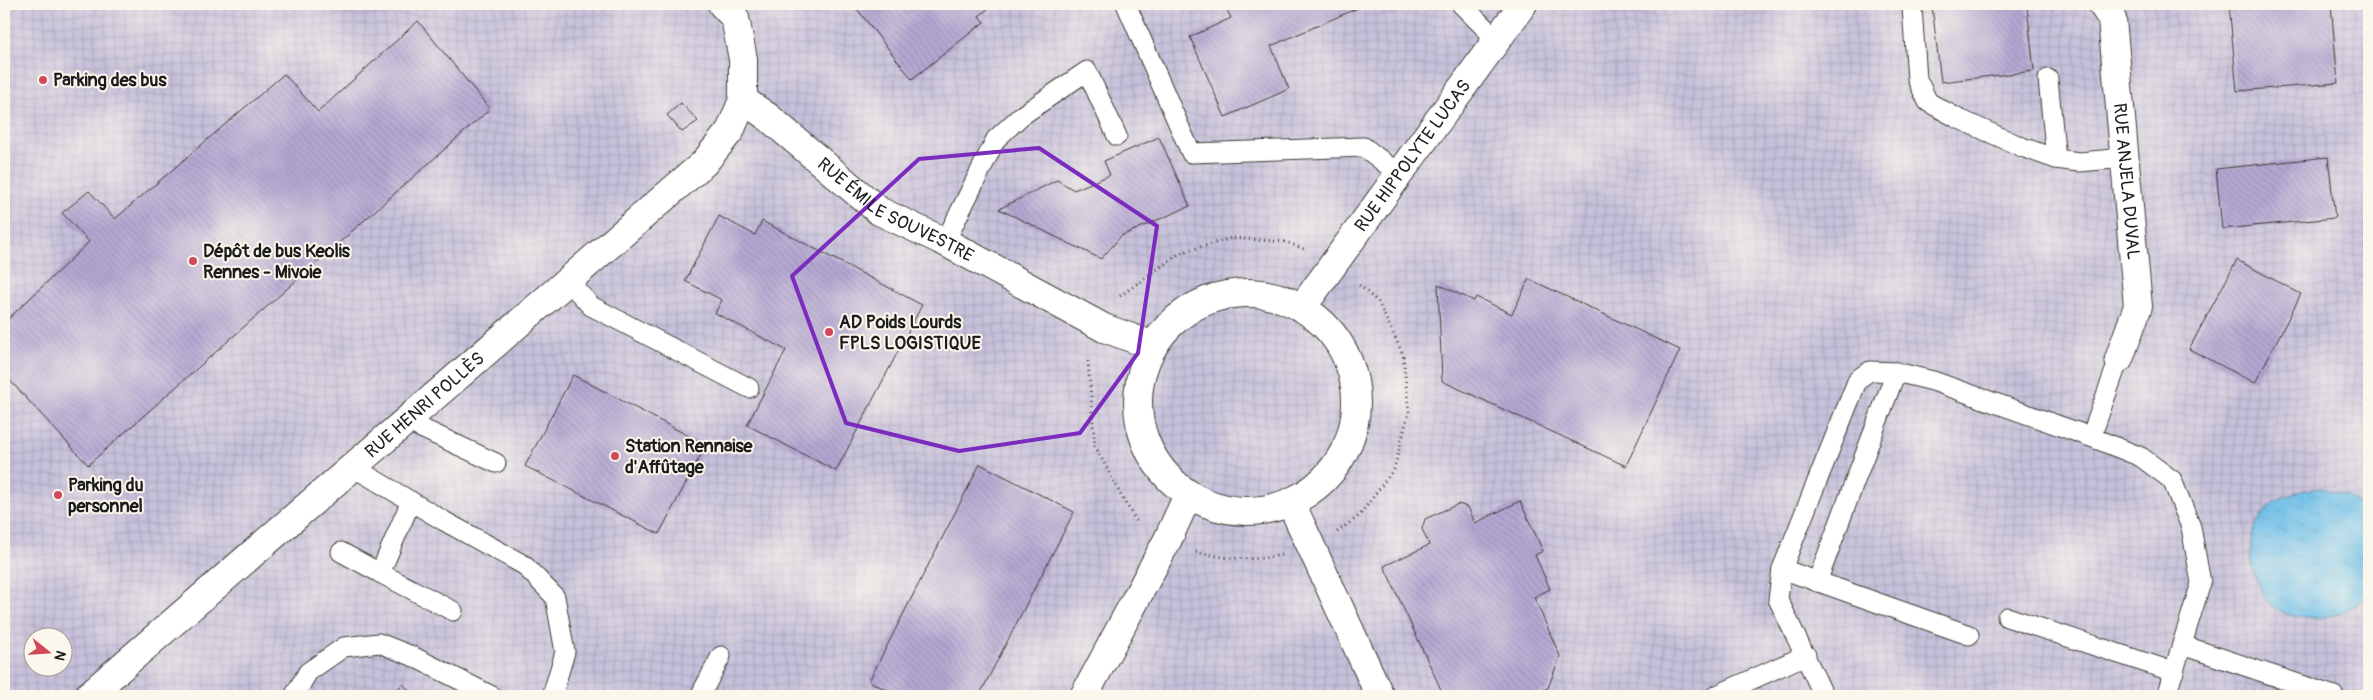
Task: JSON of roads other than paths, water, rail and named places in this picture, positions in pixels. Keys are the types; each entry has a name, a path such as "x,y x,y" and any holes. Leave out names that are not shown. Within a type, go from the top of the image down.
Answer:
{"street":[{"path":"722,4 735,18 743,59 743,100"},
{"name":"RUE HIPPOLYTE LUCAS","path":"1302,306 1523,4"},
{"name":"RUE ANJELA DUVAL","path":"2102,4 2112,19 2138,306 2119,359"},
{"name":"RUE ÉMILE SOUVESTRE","path":"743,100 768,117 879,211 945,242 1104,328 1151,345"},
{"name":"RUE HENRI POLLÈS","path":"88,696 704,163 730,131 743,100"},
{"path":"1262,292 1302,306 1333,332 1352,368 1357,408 1347,447 1324,480 1291,503 1252,513 1212,507 1188,495 1152,458 1138,421 1138,382 1151,345 1181,313 1219,294 1262,292"},
{"path":"1084,696 1168,538 1188,495"},
{"path":"1291,503 1380,696"}],"lane":[{"path":"1126,4 1191,153 1364,147 1400,174"},
{"path":"1461,4 1497,40"},
{"path":"1912,7 1917,79 1928,102 1957,118 2056,159 2079,162 2125,158"},
{"path":"945,242 996,139 1021,116 1087,71 1117,136"},
{"path":"2048,79 2056,159"},
{"path":"568,281 591,306 749,388"},
{"path":"2091,437 2119,359"},
{"path":"1824,696 1778,599 1782,570 1858,379 1870,371 1896,372 1932,381 2091,437 2141,457 2172,480 2191,527 2201,583 2166,696"},
{"path":"1816,582 1896,372"},
{"path":"406,420 496,463"},
{"path":"353,467 411,502 524,565 555,597 565,652 552,696"},
{"path":"380,573 411,502"},
{"path":"341,552 453,611"},
{"path":"1782,570 1969,635"},
{"path":"2006,617 2174,672"},
{"path":"294,696 308,672 344,646 379,644 412,656 492,696"},
{"path":"2182,645 2334,696"},
{"path":"1715,696 1806,655"},
{"path":"700,696 721,656"}],"water":[{"path":"2322,488 2355,501 2369,517 2370,585 2363,599 2342,612 2315,618 2301,617 2288,614 2276,608 2266,599 2259,587 2252,567 2251,549 2253,533 2260,518 2270,506 2284,497 2302,491"}],"place":[{"name":"Parking des bus","path":"43,80"},
{"name":"Dépôt de bus Keolis Rennes - Mivoie","path":"193,261"},
{"name":"AD Poids Lourds FPLS LOGISTIQUE","path":"829,332"},
{"name":"Station Rennaise d'Affûtage","path":"615,456"},
{"name":"Parking du personnel","path":"58,495"}]}
